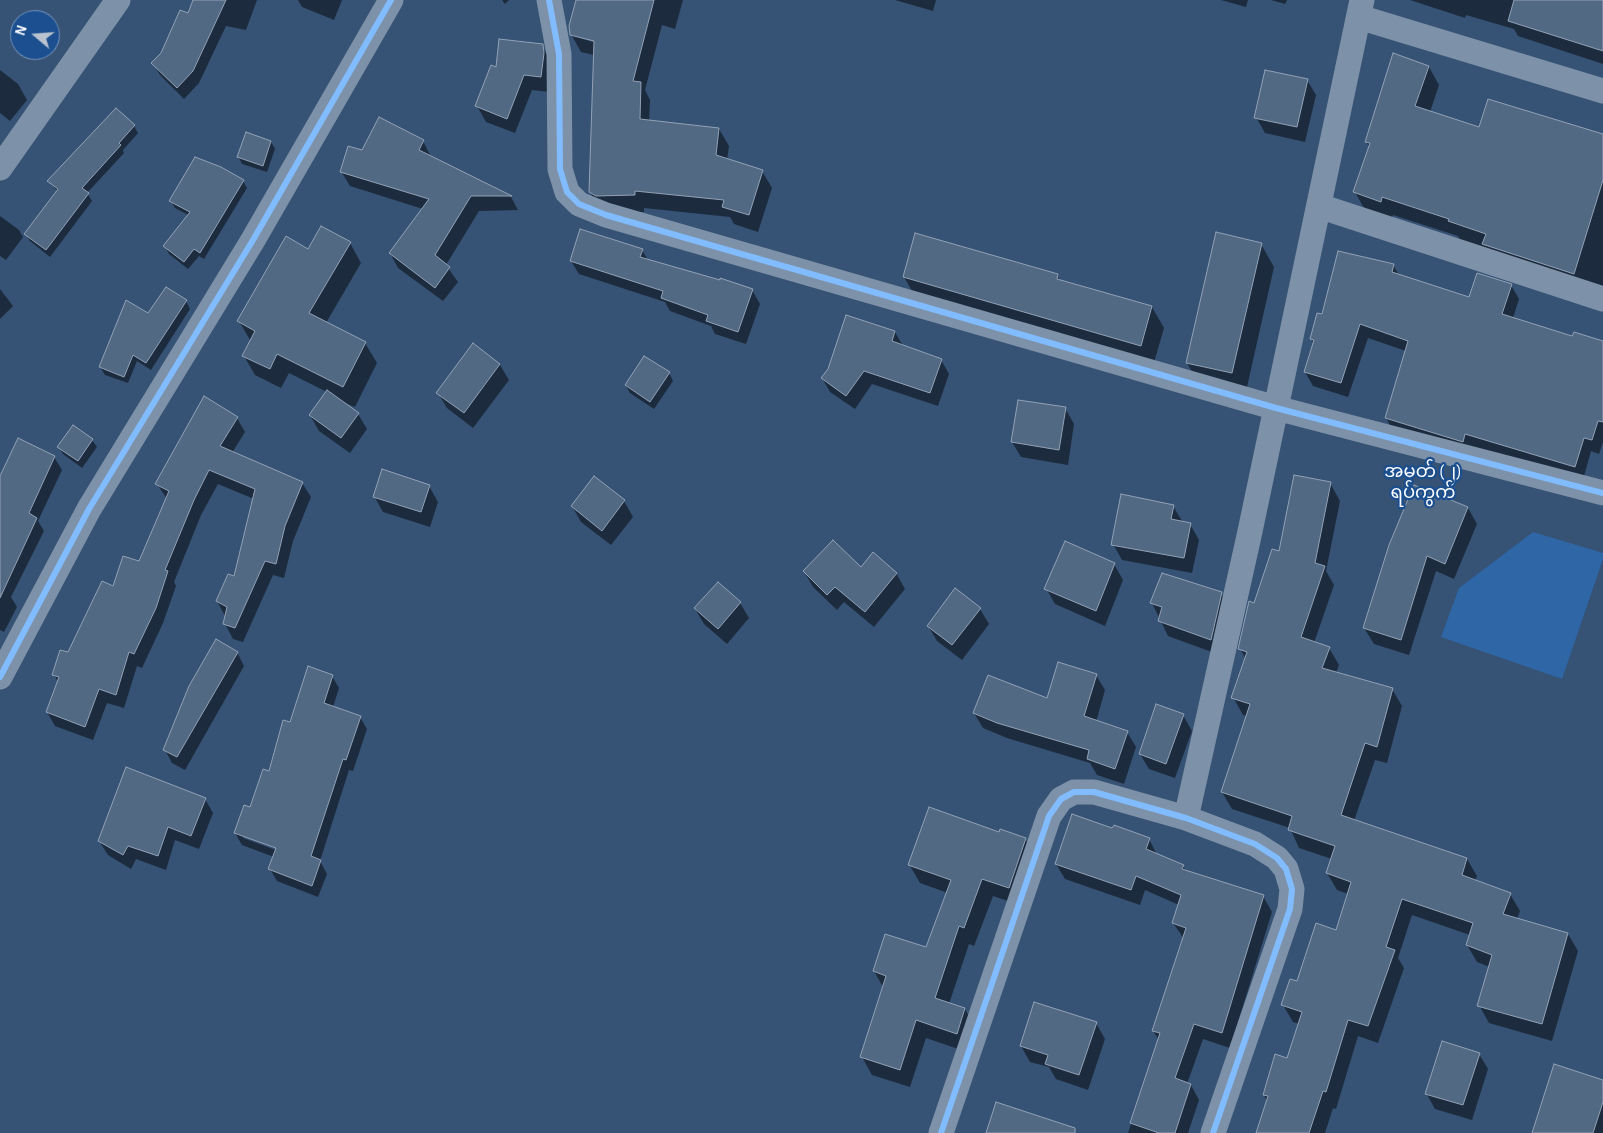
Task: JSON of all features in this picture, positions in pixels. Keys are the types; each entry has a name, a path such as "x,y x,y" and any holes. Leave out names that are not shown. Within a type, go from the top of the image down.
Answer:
{"street":[{"path":"0,168 118,0"},
{"path":"1,674 89,509 254,240 391,0"},
{"path":"549,0 559,54 560,169 567,192 579,204 606,214 1276,408 1603,493"},
{"path":"1186,818 1276,408 1360,8 1603,91"},
{"path":"1318,206 1603,299"},
{"path":"941,1133 1049,816 1061,798 1074,792 1094,792 1186,818 1255,844 1278,858 1286,869 1292,889 1290,909 1213,1133"}],"shaded area":[{"path":"1533,532 1603,553 1603,559 1562,679 1441,637 1459,588"}],"building":[{"path":"193,0 226,0 193,71 177,88 151,63 161,53 180,10 188,13"},
{"path":"576,0 654,0 633,81 641,82 640,119 719,128 716,155 763,170 749,215 722,207 724,200 635,191 635,195 596,196 589,192 594,41 570,35 569,26"},
{"path":"1514,0 1603,0 1603,51 1508,21"},
{"path":"499,39 543,44 544,53 541,77 524,75 507,119 475,106 491,65 496,67"},
{"path":"1393,53 1429,66 1415,106 1479,127 1488,99 1603,134 1603,180 1574,274 1482,244 1486,234 1448,221 1449,219 1382,197 1381,202 1353,192 1370,143 1365,142"},
{"path":"1265,70 1308,79 1297,127 1254,118"},
{"path":"116,108 135,125 119,143 121,145 82,188 89,193 46,250 24,234 58,189 47,181"},
{"path":"379,117 424,140 419,150 512,196 471,196 435,255 450,267 435,288 389,253 429,199 340,172 348,146 362,150"},
{"path":"246,132 271,141 263,166 237,157"},
{"path":"195,157 221,167 244,180 200,253 194,249 184,262 163,246 190,212 169,201"},
{"path":"321,226 351,242 309,313 366,342 343,387 277,354 270,369 242,356 255,331 237,321 286,236 308,249"},
{"path":"580,229 643,249 640,257 720,280 720,278 753,289 738,332 706,321 708,315 661,298 663,291 570,261"},
{"path":"1216,232 1262,243 1232,373 1186,363"},
{"path":"915,233 1058,274 1057,279 1152,306 1141,346 903,277"},
{"path":"1338,251 1394,264 1392,272 1469,297 1477,273 1512,284 1502,314 1572,336 1574,332 1603,341 1603,422 1598,421 1592,440 1584,438 1575,467 1465,434 1463,442 1385,418 1408,341 1360,324 1341,383 1304,372 1314,340 1310,339 1317,313 1322,314"},
{"path":"166,287 187,300 146,363 133,355 124,377 99,367 126,300 148,313"},
{"path":"846,315 895,331 892,341 942,359 930,393 864,371 846,396 821,378 828,369"},
{"path":"473,343 500,364 464,413 436,393"},
{"path":"644,356 670,372 650,402 625,385"},
{"path":"327,390 359,413 341,438 309,415"},
{"path":"204,396 238,417 220,446 303,482 285,526 276,564 265,561 235,628 223,624 227,607 216,601 228,574 234,576 255,489 209,470 194,500 165,570 168,571 156,608 134,654 129,652 116,695 99,689 85,727 46,712 59,677 52,675 60,650 68,652 102,581 113,586 123,556 139,561 169,491 155,484"},
{"path":"1018,400 1066,407 1059,450 1011,442"},
{"path":"73,425 93,439 78,461 57,447"},
{"path":"18,438 55,456 29,513 37,518 0,598 0,476"},
{"path":"382,469 430,485 421,512 373,497"},
{"path":"1294,475 1331,482 1315,563 1325,566 1301,637 1330,647 1322,668 1393,688 1377,747 1365,743 1341,815 1467,858 1462,875 1511,893 1503,914 1568,933 1542,1024 1477,1006 1492,955 1466,945 1473,923 1402,899 1386,947 1395,950 1368,1026 1348,1020 1326,1092 1323,1091 1309,1133 1256,1133 1268,1096 1263,1095 1275,1054 1287,1058 1302,1012 1281,1005 1290,979 1297,981 1316,923 1336,930 1351,882 1326,873 1335,846 1288,830 1292,816 1221,792 1250,704 1231,698 1247,652 1238,649 1249,601 1254,603 1272,549 1279,551"},
{"path":"594,476 625,500 602,531 571,506"},
{"path":"1414,485 1468,507 1445,564 1427,556 1401,640 1363,628 1389,545"},
{"path":"1121,494 1174,505 1171,519 1191,523 1184,558 1111,545"},
{"path":"833,540 861,567 873,552 897,573 865,612 835,587 827,595 803,571"},
{"path":"1065,541 1115,563 1096,611 1044,589"},
{"path":"1162,573 1222,592 1211,640 1158,621 1162,607 1150,603"},
{"path":"718,582 741,602 718,629 694,608"},
{"path":"955,588 981,608 952,645 927,626"},
{"path":"216,639 238,652 177,757 163,750 189,686"},
{"path":"1058,662 1097,674 1084,716 1128,731 1115,769 1087,759 1089,750 997,723 973,713 988,675 1047,698"},
{"path":"308,666 333,675 324,703 361,716 346,760 343,759 311,856 321,860 312,886 268,869 276,848 234,833 244,805 250,807 263,769 269,771 283,720 290,722"},
{"path":"1156,704 1184,714 1166,764 1139,754"},
{"path":"126,767 206,798 191,836 168,827 158,856 128,846 123,855 98,841"},
{"path":"929,807 999,832 1000,829 1026,838 1009,888 982,879 964,928 959,926 935,998 965,1008 957,1034 916,1020 900,1070 860,1057 886,976 873,971 885,934 926,947 951,880 908,865"},
{"path":"1072,814 1112,828 1114,825 1150,838 1146,849 1184,865 1182,869 1264,895 1222,1033 1194,1024 1175,1078 1191,1084 1175,1133 1159,1133 1130,1123 1160,1033 1152,1031 1186,928 1172,923 1181,895 1136,876 1131,890 1055,864"},
{"path":"1034,1002 1097,1022 1079,1075 1045,1064 1048,1055 1020,1046"},
{"path":"1442,1041 1480,1053 1463,1105 1425,1094"},
{"path":"1554,1064 1603,1080 1603,1102 1593,1133 1532,1133"},
{"path":"996,1102 1075,1128 1075,1133 986,1133"}],"cycle path":[{"path":"0,677 89,509 253,240 391,0"},
{"path":"549,0 559,54 560,169 567,192 579,204 606,215 1276,408 1603,493"},
{"path":"941,1133 1049,816 1061,799 1074,792 1094,792 1186,818 1255,844 1277,858 1286,869 1292,889 1290,909 1213,1133"}],"district":[{"name":"အမှတ် (၂) ရပ်ကွက်","path":"1423,482"}]}
